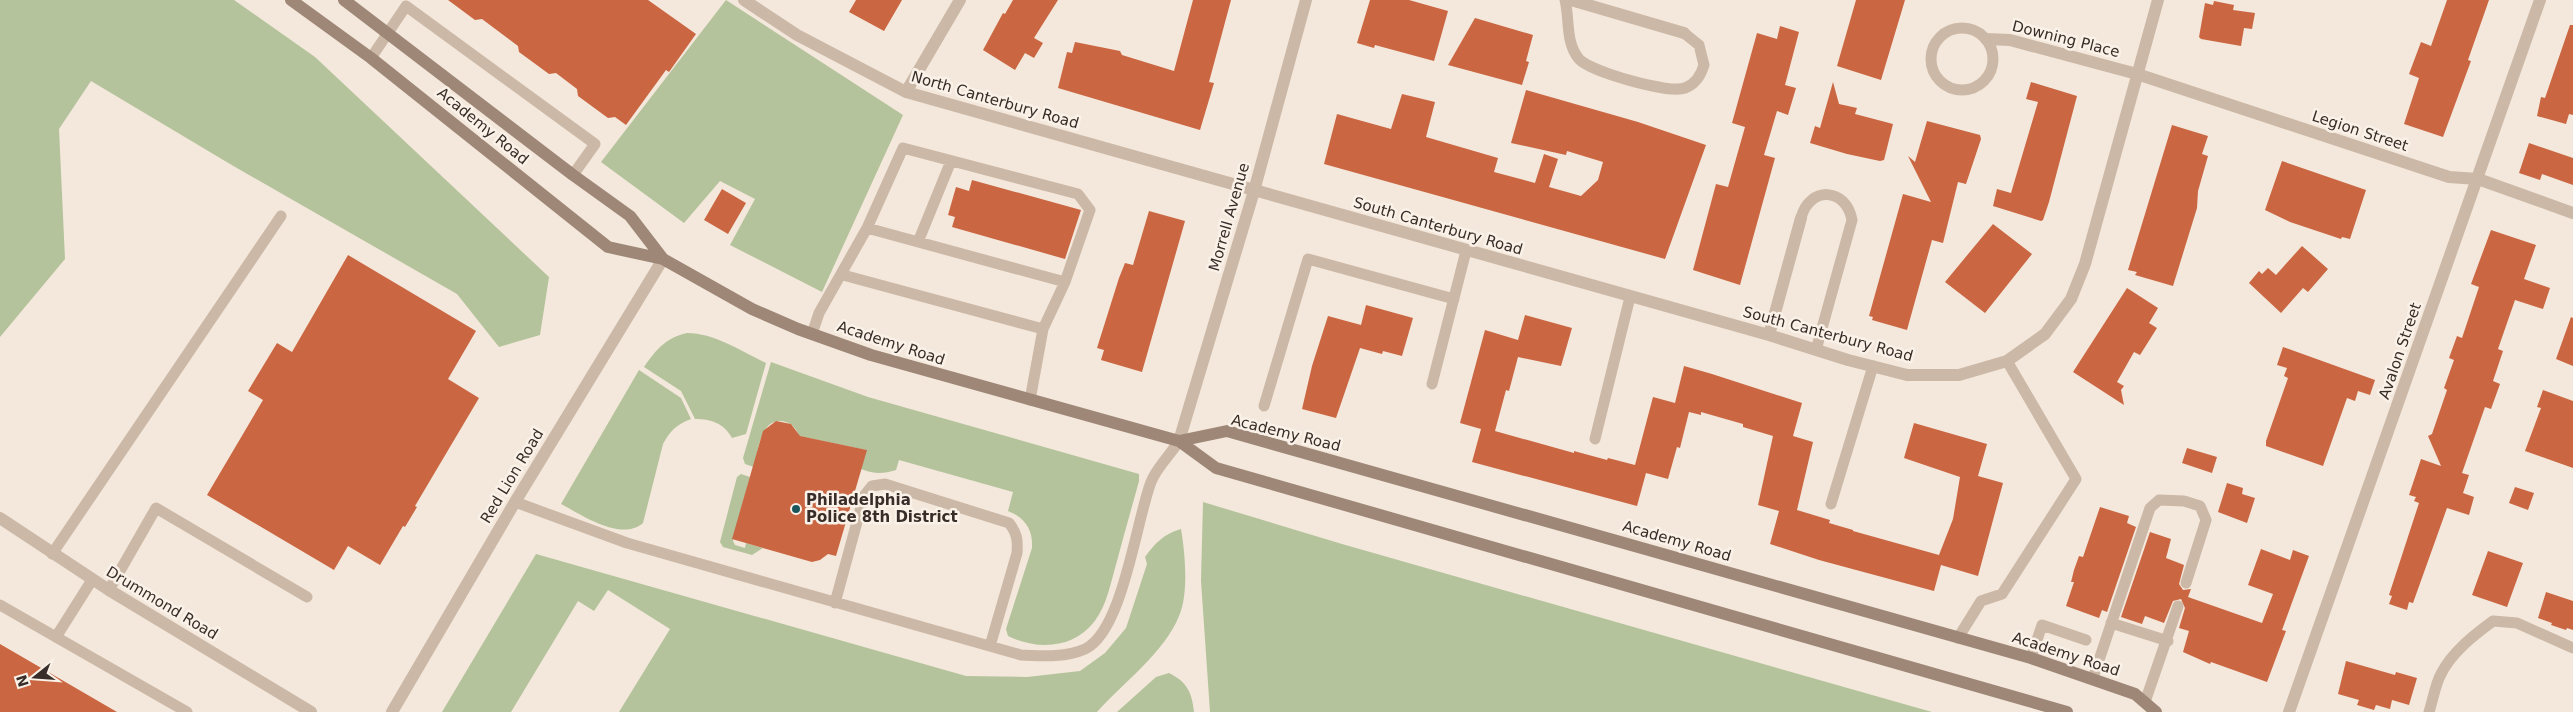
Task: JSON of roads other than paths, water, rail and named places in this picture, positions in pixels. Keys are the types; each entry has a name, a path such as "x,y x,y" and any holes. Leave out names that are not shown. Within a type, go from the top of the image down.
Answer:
{"main road":[{"name":"Academy Road","path":"291,0 371,58 608,247 662,259 752,309 812,334 922,371 1180,441 1216,468 2067,712"},
{"name":"Academy Road","path":"344,0 573,175 630,216 662,259"},
{"name":"Academy Road","path":"1180,441 1227,431 2031,658 2135,694 2156,712"}],"street":[{"name":"North Canterbury Road","path":"744,0 797,35 906,92 1254,191"},
{"path":"906,92 960,0"},
{"name":"Morrell Avenue","path":"1180,441 1254,191 1306,0"},
{"path":"1571,0 1684,33"},
{"name":"South Canterbury Road","path":"1254,191 1907,375 1959,375 2007,361 2045,334 2071,299 2084,264 2158,0"},
{"name":"Avalon Street","path":"2289,712 2540,0"},
{"name":"Downing Place","path":"1986,39 2010,40 2137,74"},
{"name":"Legion Street","path":"2137,74 2449,177 2478,179 2573,213"},
{"path":"1769,335 1801,218"},
{"name":"Red Lion Road","path":"392,712 515,502 662,259"},
{"name":"Drummond Road","path":"0,518 108,590 311,712"}],"lane":[{"path":"1565,0 1569,18 1568,33 1571,48 1580,60 1592,69 1667,89 1677,90 1686,88 1695,82 1704,65 1699,45 1684,33"},
{"path":"371,58 388,33 401,3 595,144 573,175"},
{"path":"1970,29 1986,39 1990,48 1991,67 1981,83 1963,89 1945,84 1938,78 1933,69 1932,50 1942,34 1951,30 1970,29"},
{"path":"812,334 819,313 868,228 903,148 1078,194 1090,210 1065,282 1043,329 1030,400"},
{"path":"918,242 951,161"},
{"path":"1801,218 1808,203 1823,195 1839,198 1850,211 1852,220 1816,350"},
{"path":"52,554 280,216"},
{"path":"868,228 1065,282"},
{"path":"1432,384 1466,251"},
{"path":"1264,406 1308,259 1454,299"},
{"path":"842,276 1043,329"},
{"path":"1595,439 1630,297"},
{"path":"1958,638 1980,602 2002,594 2076,479 2007,361"},
{"path":"1831,504 1873,366"},
{"path":"515,502 627,544 1021,655 1058,656 1086,648 1106,630 1119,599 1152,480 1180,441"},
{"path":"836,602 864,496 872,486 885,484 1009,523 1015,531 1018,539 1017,553 990,646"},
{"path":"2093,678 2150,508 2159,500 2184,500 2200,506 2206,520 2186,583"},
{"path":"108,590 156,508 307,597"},
{"path":"56,637 92,580"},
{"path":"0,605 187,712"},
{"path":"2145,702 2168,641 2178,606"},
{"path":"2429,712 2439,676 2447,664 2472,637 2493,621 2517,623 2573,648"},
{"path":"2111,623 2168,641"},
{"path":"2031,658 2042,626 2086,640"}],"place":[{"name":"Philadelphia Police 8th District","path":"796,509"}]}
